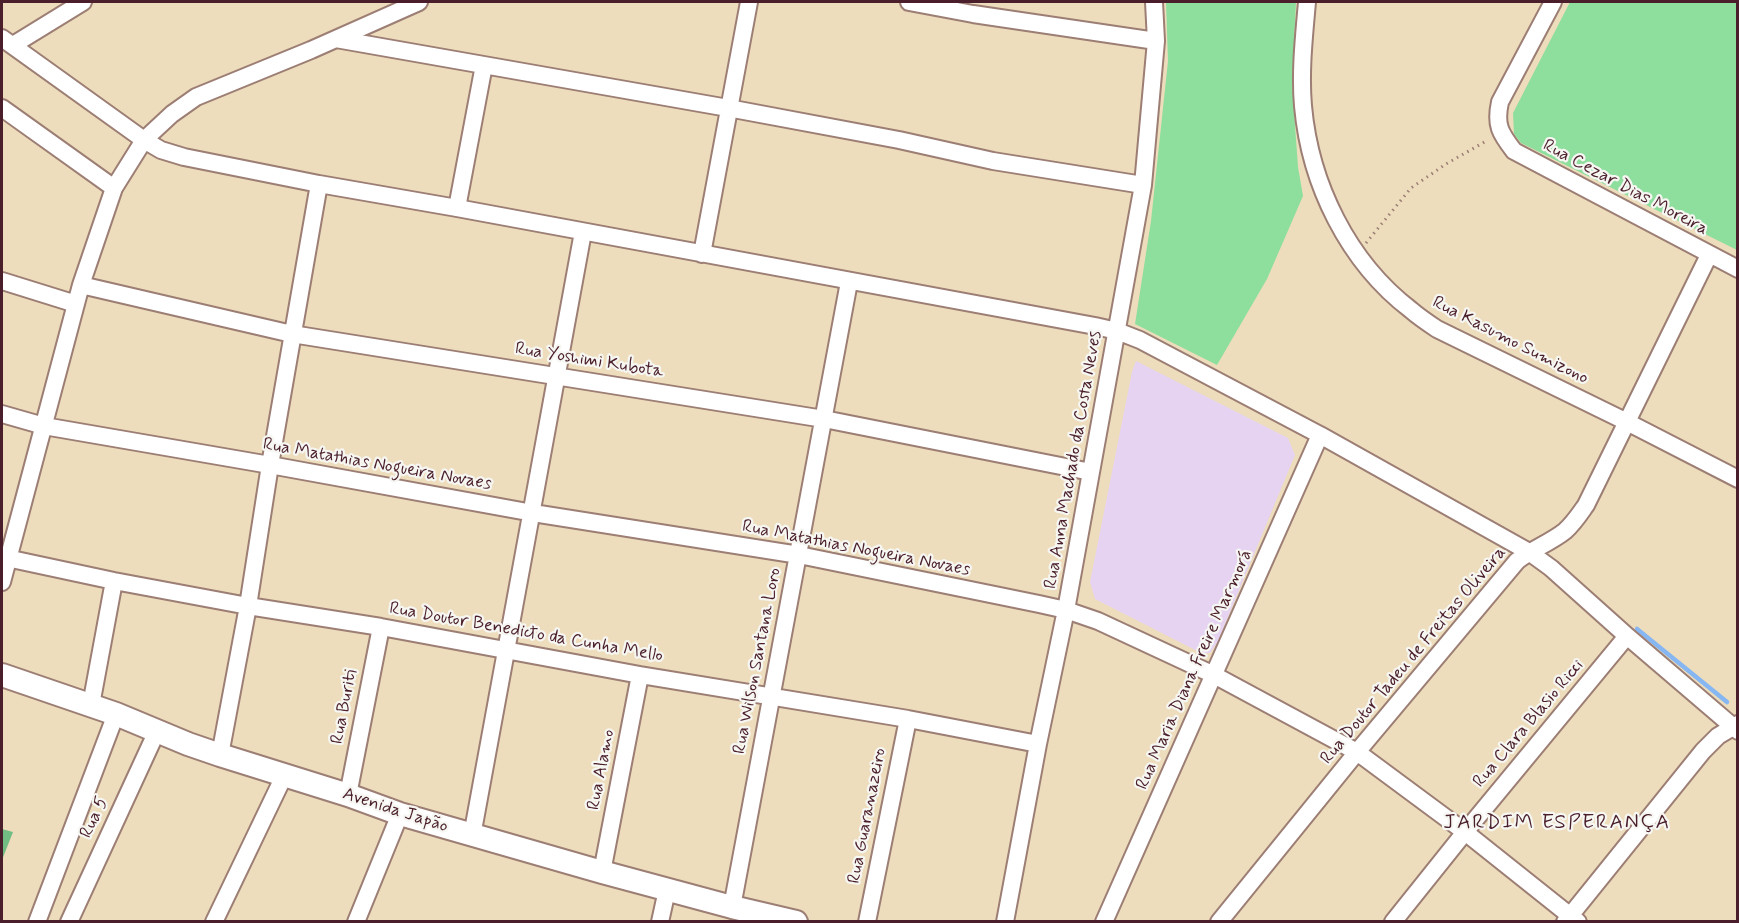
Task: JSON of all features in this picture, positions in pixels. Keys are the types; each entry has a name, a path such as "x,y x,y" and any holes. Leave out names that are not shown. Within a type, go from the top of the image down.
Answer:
{"main road":[{"name":"Avenida Japão","path":"2,675 116,714 220,755 348,795 400,814 667,890 796,921"}],"street":[{"path":"83,2 7,42 161,150 319,184 1117,331 1140,340 1320,435 1529,552 1551,568 1627,636 1736,727 1718,736 1703,751 1571,919"},
{"path":"2,582 4,557 44,426 81,285 114,188 144,140 172,114 196,97 419,2"},
{"path":"702,254 749,2"},
{"path":"909,2 973,14 1156,41"},
{"name":"Rua Anna Machado da Costa Neves","path":"1005,921 1066,610 1143,184 1156,41 1154,2"},
{"name":"Rua Kasumo Sumizono","path":"1307,2 1303,106 1311,155 1326,199 1340,229 1384,287 1410,310 1437,329 1737,479"},
{"path":"1500,134 1497,116 1500,102 1552,2"},
{"path":"336,39 728,108 993,161 1143,184"},
{"path":"457,208 484,65"},
{"path":"2,108 114,188"},
{"name":"Rua Cezar Dias Moreira","path":"1500,134 1514,151 1737,269"},
{"path":"220,755 248,606 319,184"},
{"path":"472,836 583,232"},
{"name":"Rua Doutor Tadeu de Freitas Oliveira","path":"1219,921 1512,568 1529,552 1564,532 1576,520 1586,505 1709,255"},
{"path":"2,281 76,304"},
{"name":"Rua Wilson Santana Loro","path":"732,907 849,282"},
{"name":"Rua Yoshimi Kubota","path":"81,285 292,334 824,418 1091,472"},
{"name":"Rua Matathias Nogueira Novaes","path":"2,414 44,426 532,513 799,555 1066,610 1098,621 1214,675 1357,752 1465,832 1571,919"},
{"name":"Rua Maria Diana Freire Marmorá","path":"1104,921 1320,435"},
{"name":"Rua Doutor Benedicto da Cunha Mello","path":"4,557 114,581 248,606 507,649 640,675 908,719 1038,744"},
{"path":"91,705 114,581"},
{"name":"Rua Buriti","path":"348,795 381,627"},
{"name":"Rua Clara Blasio Ricci","path":"1393,921 1627,636"},
{"name":"Rua Alamo","path":"602,872 640,675"},
{"path":"37,921 116,714"},
{"name":"Rua Guaranazeiro","path":"867,921 908,719"},
{"name":"Rua 5","path":"69,921 158,731"},
{"path":"214,921 284,776"},
{"path":"356,921 400,814"},
{"path":"660,921 667,890"}],"path":[{"path":"1357,254 1412,189 1446,164 1500,134"}],"shaded area":[{"path":"1136,361 1288,438 1295,455 1218,641 1210,653 1201,653 1095,599 1090,582"}],"green space":[{"path":"1166,2 1296,2 1292,84 1298,167 1303,196 1267,279 1217,365 1135,324 1151,221 1168,61"},
{"path":"1570,2 1737,2 1737,250 1521,143 1514,134 1513,113"},
{"path":"2,829 13,832 2,860"}],"waterway":[{"path":"1637,629 1727,702"}],"district":[{"name":"JARDIM ESPERANÇA","path":"1557,824"}]}
